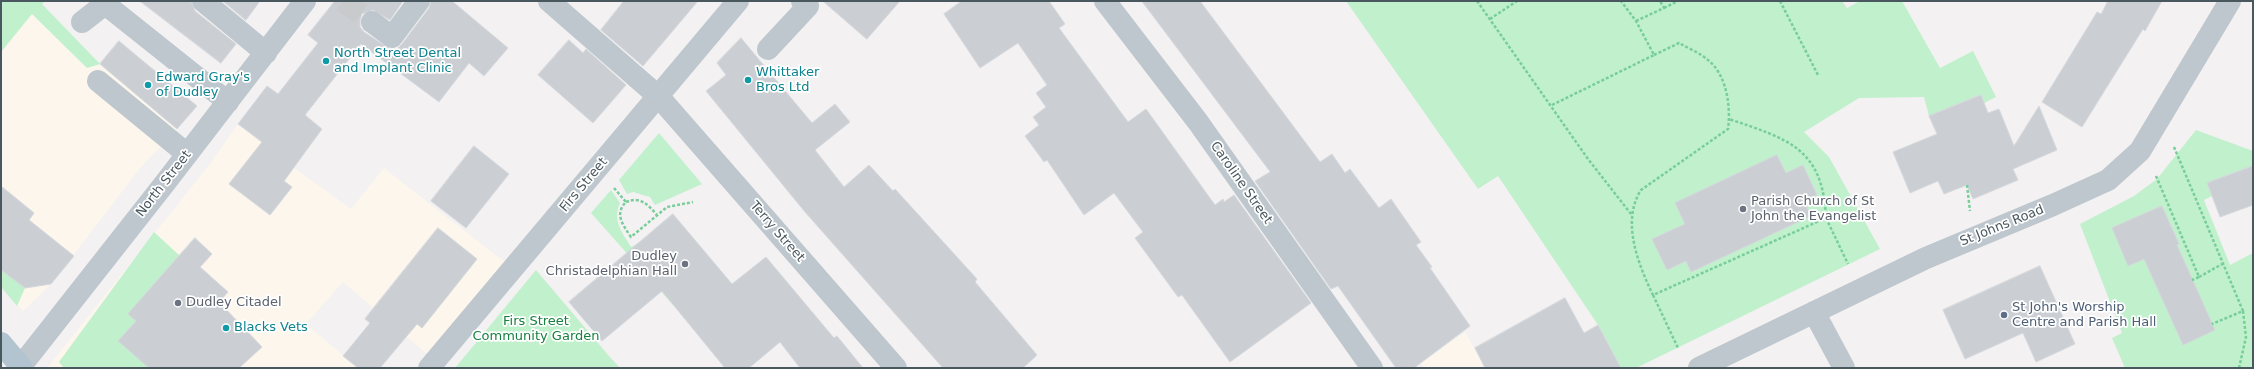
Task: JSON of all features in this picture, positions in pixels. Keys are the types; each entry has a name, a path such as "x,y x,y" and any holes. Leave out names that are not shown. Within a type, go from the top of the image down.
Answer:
{"main road":[{"path":"1,343 22,367"}],"street":[{"path":"203,1 266,53"},
{"name":"North Street","path":"22,367 305,1"},
{"path":"372,22 392,37 419,1"},
{"name":"Terry Street","path":"549,1 658,97 896,368"},
{"name":"Firs Street","path":"429,368 738,1"},
{"path":"768,49 808,6 802,1"},
{"name":"Caroline Street","path":"1105,1 1198,122 1372,368"},
{"name":"St Johns Road","path":"1699,368 1926,258 2053,205 2108,180 2140,151 2230,1"},
{"path":"82,22 105,4 228,102"},
{"path":"98,81 187,154"},
{"path":"1814,312 1844,368"}],"path":[{"path":"1477,1 1552,105 1588,158 1632,214"},
{"path":"1490,19 1517,1"},
{"path":"1621,1 1636,21 1654,55"},
{"path":"1660,1 1664,8"},
{"path":"1636,21 1678,1"},
{"path":"1780,1 1818,75"},
{"path":"1552,105 1679,43 1709,60 1722,78 1730,112 1728,129 1641,190 1634,200 1632,214 1640,268 1678,348"},
{"path":"1729,119 1780,136 1812,162 1822,180 1826,197 1826,218 1848,264"},
{"path":"2158,121 2176,152 2243,311 2246,337 2239,368"},
{"path":"598,168 626,202"},
{"path":"2156,176 2199,277"},
{"path":"657,215 643,201 637,199 626,202 620,210 619,216 631,237 667,207 693,202"},
{"path":"1653,295 1826,218"},
{"path":"2192,280 2224,263"},
{"path":"2212,324 2243,311"}],"shaded area":[{"path":"32,14 87,68 100,64 177,129 141,167 51,284 23,311 1,286 1,52"},
{"path":"238,124 286,162 351,209 384,168 498,257 515,266 435,361 343,282 306,324 358,368 47,368 209,165"},
{"path":"1465,332 1485,368 1424,368 1421,363"}],"green space":[{"path":"1,1 45,1 42,4 100,64 87,68 32,14 1,52"},
{"path":"1346,1 1842,1 1847,8 1860,1 1902,1 1940,68 1973,51 1996,97 1984,103 1980,95 1929,116 1924,97 1859,98 1804,132 1829,157 1880,249 1636,368 1621,368 1598,325 1498,176 1478,189"},
{"path":"2196,130 2253,151 2253,166 2207,183 2212,196 2204,200 2230,265 2253,253 2253,368 2125,368 2112,338 2122,333 2080,224 2134,196 2157,179"},
{"path":"659,133 702,184 655,205 650,197 633,192 627,194 619,180"},
{"path":"611,190 620,203 617,215 619,226 631,247 638,243 698,313 689,323 591,213"},
{"path":"154,232 180,256 136,321 118,341 149,368 64,368 59,362"},
{"path":"1,270 25,288 17,306 1,287"},
{"name":"Firs Street Community Garden","path":"536,270 609,356 620,368 455,368"}],"building":[{"name":"Edward Gray's of Dudley","path":"140,1 191,1 195,11 236,44 221,63"},
{"path":"223,1 260,1 246,20"},
{"path":"335,1 403,1 390,20 373,10 362,14 360,20 360,27 364,32 390,49 397,49 402,44 429,8 431,1 452,1 508,48 484,76 469,63 439,102 361,44 305,115 322,129 284,181 292,187 270,215 229,184 262,142 238,124 267,86 278,94 318,43 308,35"},
{"path":"624,1 698,1 643,66 601,30"},
{"path":"823,1 900,1 867,39"},
{"path":"962,1 1049,1 1065,24 1059,28 1128,122 1146,109 1215,205 1223,199 1224,202 1234,195 1311,303 1230,362 1182,295 1178,297 1135,238 1143,232 1114,193 1084,215 1047,160 1044,162 1025,136 1039,125 1033,117 1046,107 1036,93 1047,85 1018,43 980,68 944,14"},
{"path":"1142,1 1200,1 1320,162 1332,154 1345,173 1350,169 1379,208 1391,199 1421,242 1416,245 1432,267 1430,268 1470,326 1414,368 1396,368 1338,286 1331,289 1255,181 1270,172"},
{"path":"2108,1 2162,1 2145,31 2143,29 2082,127 2042,102 2097,12 2101,14"},
{"path":"741,38 812,123 835,104 850,122 815,150 844,187 869,165 893,191 895,189 977,279 975,282 1037,355 1023,368 943,368 805,212 706,91 726,75 717,63"},
{"path":"569,40 583,53 586,49 626,85 593,123 538,75"},
{"name":"Edward Gray's of Dudley","path":"119,41 197,106 177,129 100,64"},
{"path":"1981,95 1988,113 1999,109 2014,146 2039,106 2057,150 2013,169 2018,180 1973,199 1967,185 1944,194 1938,181 1910,193 1893,152 1937,134 1929,116"},
{"path":"474,146 509,174 466,228 431,201"},
{"name":"Parish Church of St John the Evangelist","path":"1777,155 1786,173 1803,165 1817,195 1804,201 1811,216 1691,272 1686,261 1667,270 1652,239 1685,224 1675,203"},
{"path":"2253,166 2253,205 2220,217 2207,183"},
{"path":"1,186 34,213 29,220 74,256 51,284 25,288 1,270"},
{"path":"2162,206 2179,244 2177,245 2215,330 2183,345 2144,259 2128,266 2112,228"},
{"path":"673,214 732,284 766,257 834,338 837,336 863,368 800,368 780,342 749,368 725,368 662,291 602,341 569,302"},
{"path":"438,228 477,259 422,328 417,324 380,368 358,368 343,356 370,323 365,319"},
{"name":"Dudley Citadel","path":"195,238 212,254 200,267 228,292 219,302 262,347 239,368 149,368 118,341 136,321 128,314"},
{"name":"St John's Worship Centre and Parish Hall","path":"2040,266 2075,344 2036,362 2023,333 1965,359 1943,310"},
{"path":"1565,298 1584,333 1598,325 1621,368 1485,368 1475,348"}],"tunnel":[{"path":"343,1 372,22"}],"place":[{"name":"North Street Dental and Implant Clinic","path":"326,61"},
{"name":"Whittaker Bros Ltd","path":"748,80"},
{"name":"Edward Gray's of Dudley","path":"148,85"},
{"name":"Parish Church of St John the Evangelist","path":"1743,209"},
{"name":"Dudley Christadelphian Hall","path":"685,264"},
{"name":"Dudley Citadel","path":"178,303"},
{"name":"St John's Worship Centre and Parish Hall","path":"2004,315"},
{"name":"Blacks Vets","path":"226,328"}]}
